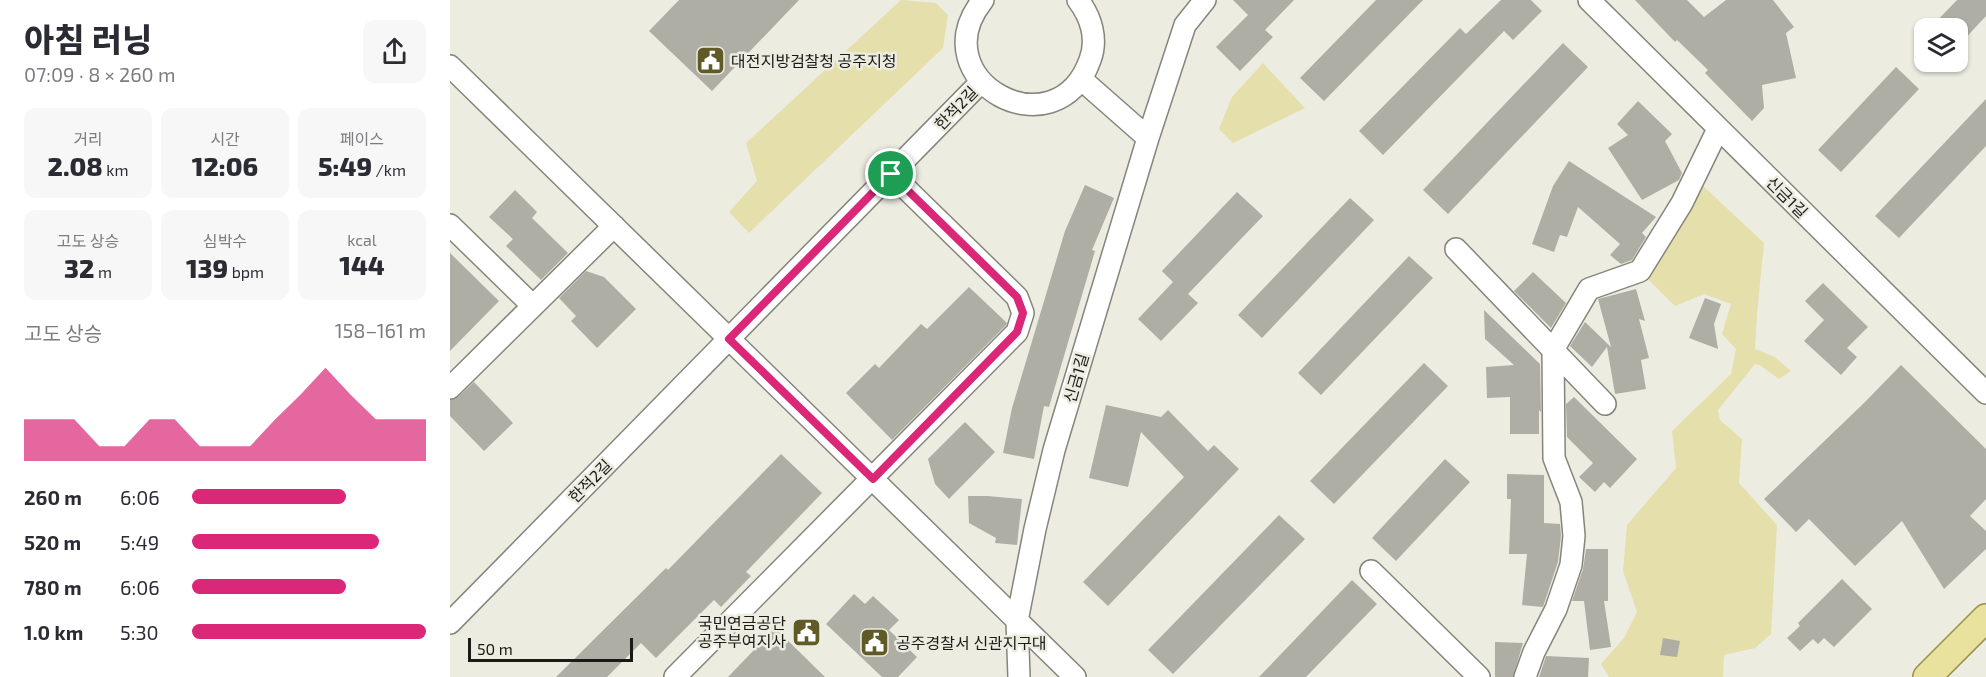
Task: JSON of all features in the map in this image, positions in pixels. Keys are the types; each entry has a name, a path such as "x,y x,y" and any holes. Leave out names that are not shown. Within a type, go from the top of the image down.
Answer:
{"main road":[{"path":"1927,677 1986,618"}],"street":[{"path":"982,0 968,28 967,47 971,66 981,82 996,96 1016,104 1036,105 1057,99 1074,88 1086,71 1093,52 1093,31 1087,11 1078,0"},
{"name":"신금1길","path":"1019,677 1017,621 1035,529 1054,450 1148,138 1185,25 1205,0"},
{"name":"신금1길","path":"1589,0 1986,393"},
{"path":"450,66 1075,677"},
{"path":"1081,79 1148,138"},
{"name":"한적2길","path":"450,623 981,82"},
{"path":"1525,677 1534,652 1560,598 1571,565 1574,536 1571,502 1554,458 1553,350 1589,289 1640,271 1682,203 1718,129"},
{"path":"675,677 1017,332 1023,313 1017,297 891,174"},
{"path":"450,225 533,306"},
{"path":"450,388 614,226"},
{"path":"1456,249 1605,404"},
{"path":"1371,571 1479,677"}],"shaded area":[{"path":"901,0 936,3 948,15 943,48 749,233 729,212 757,181 746,143"},
{"path":"1263,63 1305,108 1233,143 1219,129 1232,97"},
{"path":"1701,184 1764,243 1755,349 1775,357 1791,371 1779,379 1755,364 1718,410 1720,420 1742,439 1739,483 1777,525 1771,634 1755,648 1724,655 1723,677 1609,677 1601,664 1624,638 1637,612 1623,571 1627,525 1676,468 1672,431 1731,374 1736,349 1722,334 1731,304 1704,294 1675,306 1647,278"}],"building":[{"name":"대전지방검찰청 공주지청","path":"679,0 799,0 712,91 649,31"},
{"path":"1233,0 1294,0 1265,30 1273,37 1240,71 1216,47 1248,15"},
{"path":"1376,0 1423,0 1324,101 1300,78"},
{"path":"1501,0 1531,0 1542,11 1513,40 1504,31 1383,155 1359,131 1460,28 1466,34"},
{"path":"1635,0 1687,0 1704,17 1726,0 1773,0 1794,27 1786,33 1796,78 1762,85 1764,108 1752,121 1705,73 1708,70 1677,40 1675,42"},
{"path":"1957,0 1986,0 1986,16 1968,35 1968,18 1940,18"},
{"path":"1563,43 1588,67 1448,214 1423,190"},
{"path":"1896,67 1919,89 1841,172 1818,150"},
{"path":"1986,99 1986,146 1899,238 1875,216"},
{"path":"1638,101 1672,134 1665,141 1682,173 1679,180 1642,200 1608,148 1628,135 1617,124"},
{"path":"1569,161 1656,217 1642,233 1646,237 1632,260 1621,264 1610,255 1620,244 1578,207 1567,237 1560,235 1554,252 1532,244 1553,186"},
{"path":"1085,185 1114,198 1092,250 1095,251 1049,407 1044,406 1034,459 1003,453 1012,408 1065,231"},
{"path":"515,190 537,212 532,218 568,253 541,280 506,246 513,239 489,217"},
{"path":"1237,192 1263,216 1188,294 1198,303 1161,341 1138,319 1173,282 1162,271"},
{"path":"1350,198 1374,220 1262,338 1238,315"},
{"path":"450,253 499,301 450,351"},
{"path":"1409,256 1433,278 1321,395 1298,373"},
{"path":"586,271 604,277 636,309 597,348 571,321 576,316 559,298"},
{"path":"1533,272 1566,303 1551,328 1514,291"},
{"path":"1823,283 1868,327 1847,348 1857,357 1841,375 1804,341 1824,320 1805,301"},
{"path":"969,287 1007,323 1006,325 892,440 846,393 875,364 879,368 921,324 927,329"},
{"path":"1636,289 1645,321 1639,319 1649,358 1641,360 1646,389 1615,394 1607,347 1592,367 1570,346 1585,322 1611,347 1598,299"},
{"path":"1705,298 1721,304 1714,324 1718,349 1689,338"},
{"path":"1484,310 1540,364 1539,434 1510,434 1510,397 1487,398 1486,367 1514,365 1485,339"},
{"path":"1424,363 1448,386 1334,504 1310,481"},
{"path":"1901,365 1986,449 1986,499 1970,516 1986,531 1986,549 1944,589 1902,521 1855,566 1809,519 1796,532 1764,499"},
{"path":"474,382 513,423 484,451 450,416 450,400 458,397"},
{"path":"1574,397 1637,459 1610,488 1604,482 1595,492 1579,477 1593,463 1567,437 1566,404"},
{"path":"1106,405 1161,417 1168,410 1208,451 1214,445 1239,469 1108,606 1083,582 1184,477 1141,432 1128,487 1089,478"},
{"path":"965,422 995,452 949,499 935,484 928,459"},
{"path":"781,454 822,493 746,572 751,576 721,607 714,600 656,658 641,643 607,677 556,677 666,568 668,570"},
{"path":"1445,459 1470,482 1396,561 1372,538"},
{"path":"1507,474 1544,475 1544,523 1560,524 1558,562 1543,607 1522,605 1527,554 1509,554 1511,499 1507,499"},
{"path":"968,496 1022,499 1017,545 995,543 996,538 969,523"},
{"path":"1279,515 1305,539 1173,674 1148,650"},
{"path":"1586,549 1608,549 1608,601 1604,601 1611,647 1590,650 1584,601 1572,601 1583,569"},
{"path":"1842,579 1872,609 1834,647 1824,638 1818,644 1813,639 1800,651 1787,638 1800,626 1798,623"},
{"path":"1352,580 1377,604 1306,677 1259,677"},
{"name":"공주경찰서 신관지구대","path":"854,594 865,604 873,596 899,620 889,630 917,657 898,677 882,677 826,624"},
{"path":"775,628 825,677 728,677"},
{"path":"1663,638 1680,641 1677,657 1660,655"},
{"path":"1495,642 1523,643 1513,677 1495,677"},
{"path":"1546,656 1589,658 1588,677 1539,677"}],"place":[{"name":"대전지방검찰청 공주지청","path":"710,61"},
{"name":"국민연금공단 공주부여지사","path":"807,632"},
{"name":"공주경찰서 신관지구대","path":"875,643"}],"route":[{"path":"891,174 1017,297 1023,313 1017,332 873,479 729,339 891,174"}]}
